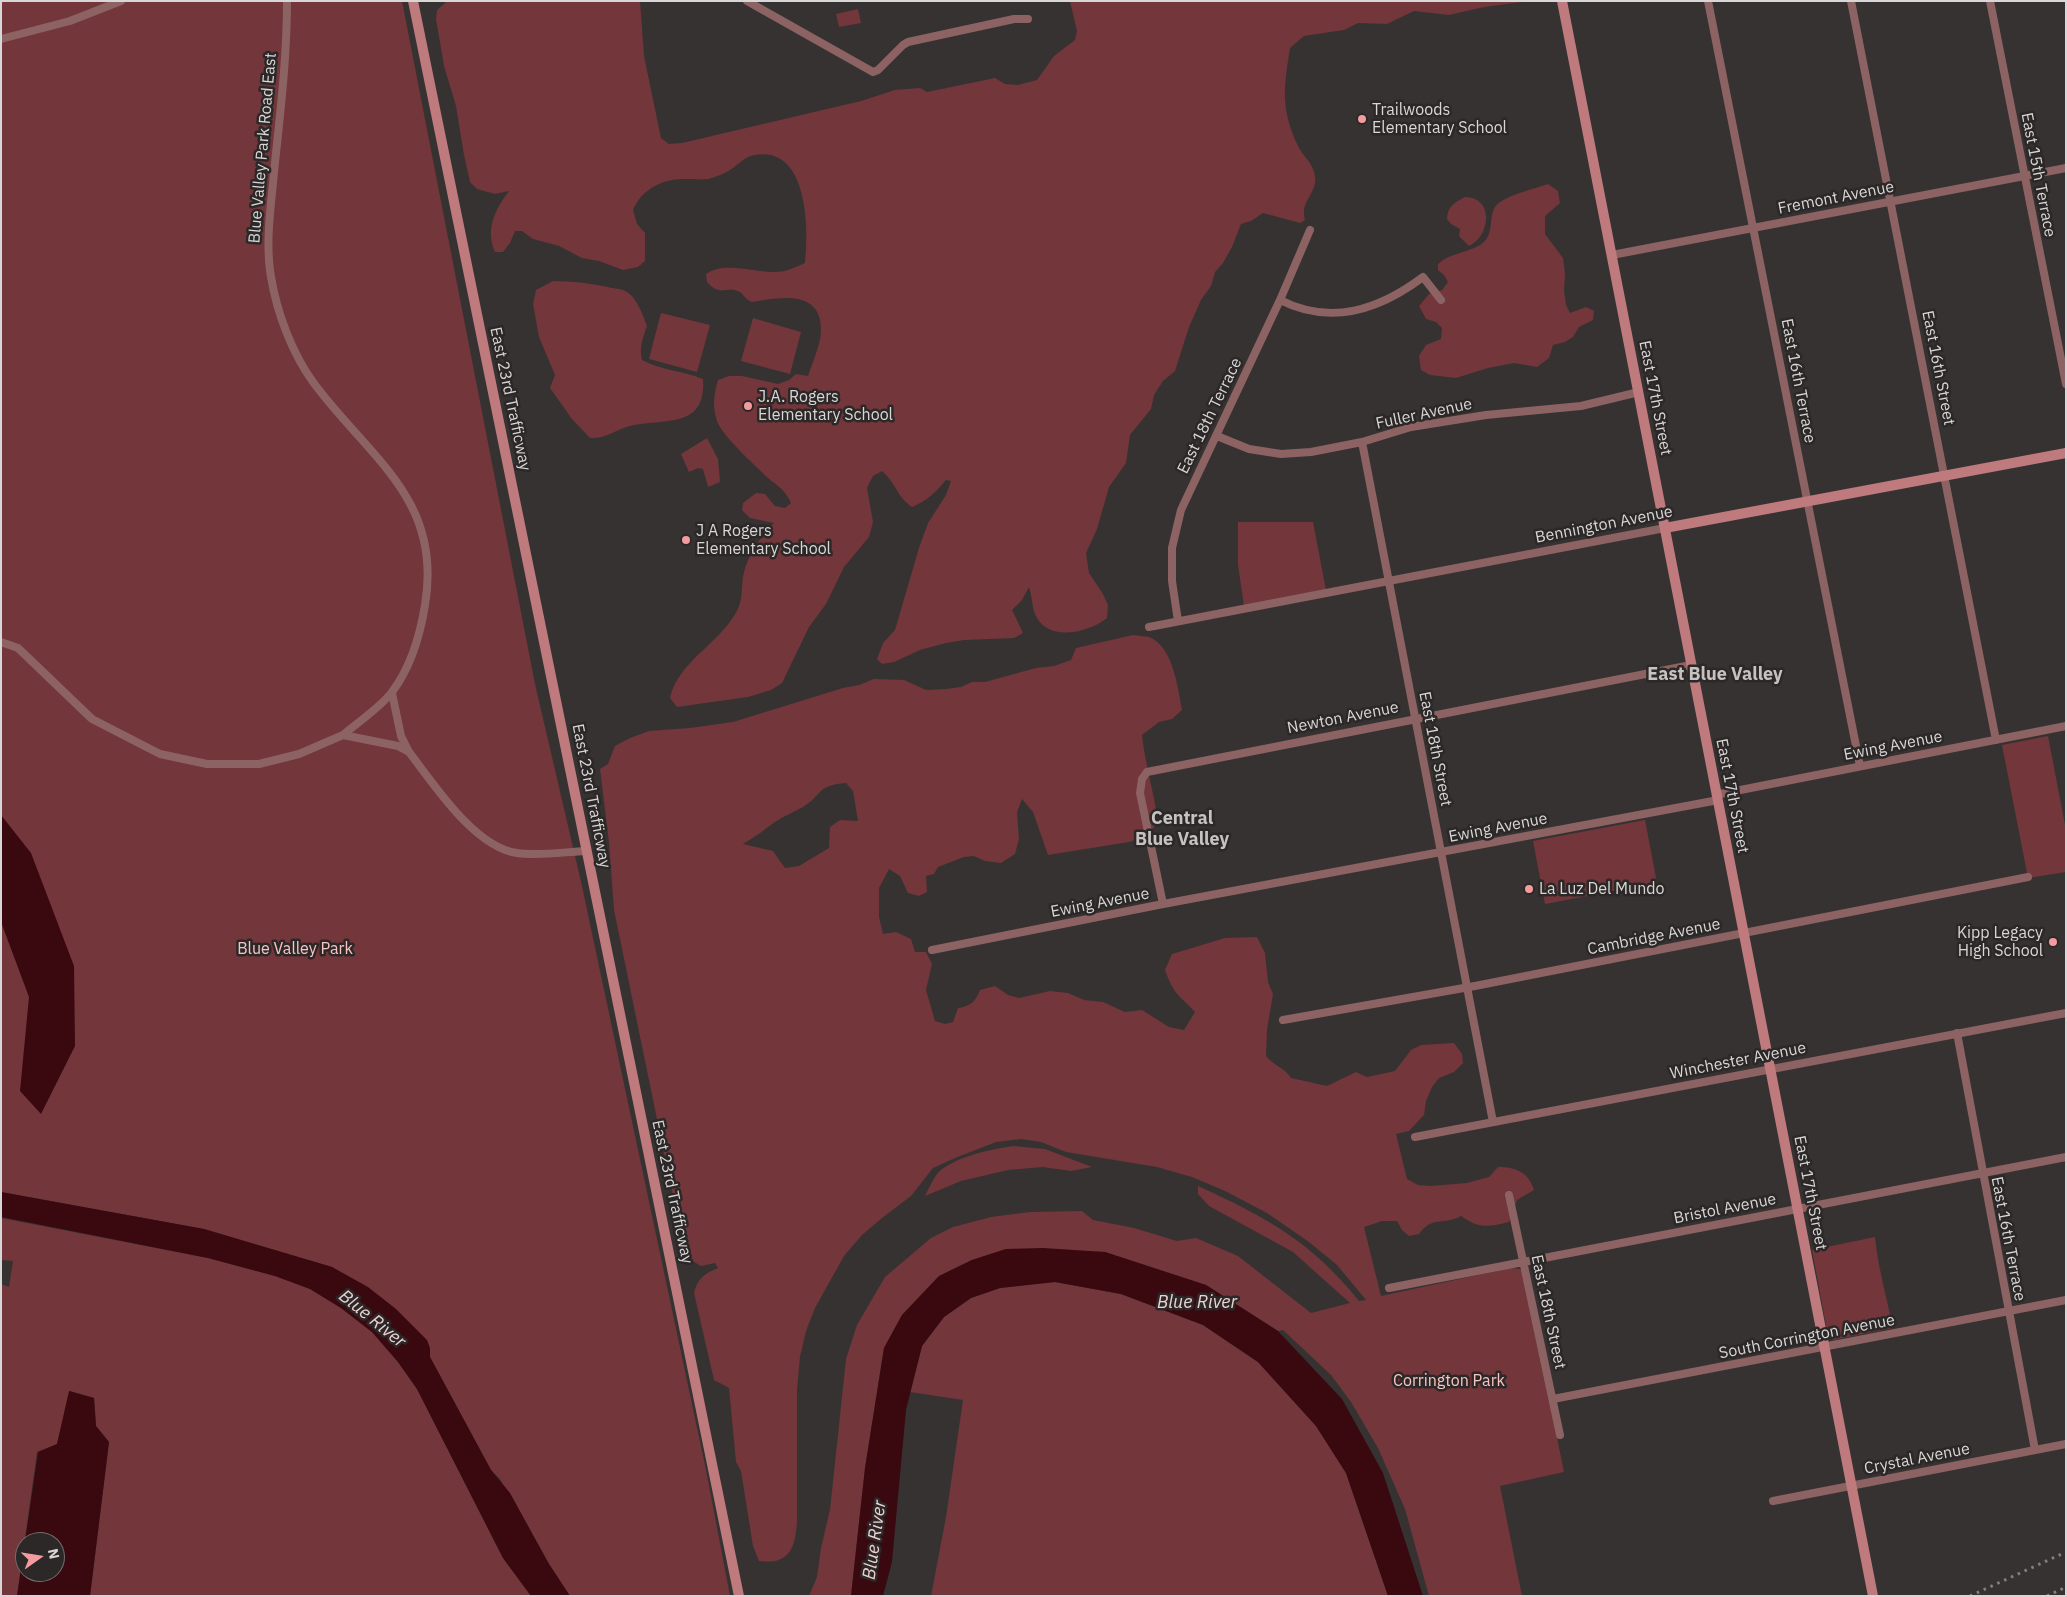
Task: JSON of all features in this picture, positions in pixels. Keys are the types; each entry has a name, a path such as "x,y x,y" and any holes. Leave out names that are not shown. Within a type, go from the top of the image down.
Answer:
{"street":[{"path":"1,39 70,21 121,1"},
{"path":"280,1 287,5"},
{"name":"East 23rd Trafficway","path":"414,1 739,1596"},
{"path":"747,1 873,72 878,70 908,42 1014,19 1028,19"},
{"name":"East 17th Street","path":"1562,1 1691,665 1772,1068 1797,1209 1873,1596"},
{"name":"East 16th Terrace","path":"1708,1 1860,766"},
{"name":"East 16th Street","path":"1851,1 1946,476 1996,740"},
{"name":"East 15th Terrace","path":"1990,1 2066,384"},
{"name":"Blue Valley Park Road East","path":"1,642 18,648 92,718 160,754 207,764 259,764 298,754 343,735 392,693 408,666 420,632 428,585 427,558 419,521 402,487 312,381 297,354 279,312 271,278 267,244 284,65 287,5"},
{"name":"Fremont Avenue","path":"1612,255 2066,168"},
{"name":"East 18th Terrace","path":"1178,622 1172,581 1172,548 1181,510 1193,481 1217,436 1280,300 1310,230"},
{"path":"1280,300 1296,308 1311,312 1343,313 1377,305 1403,291 1423,277 1441,300"},
{"name":"Fuller Avenue","path":"1217,436 1249,449 1281,454 1311,452 1362,442 1410,427 1486,415 1581,406 1639,392"},
{"name":"East 18th Street","path":"1362,442 1493,1122"},
{"name":"Bennington Avenue","path":"1149,627 1807,500 2066,453"},
{"name":"Newton Avenue","path":"1163,904 1140,794 1142,780 1147,772 1691,665"},
{"path":"392,693 401,736 409,752 468,825 492,843 515,852 586,851"},
{"name":"Ewing Avenue","path":"932,950 1163,904 1713,801 1720,794 2066,726"},
{"path":"343,735 398,746 409,752"},
{"name":"Cambridge Avenue","path":"1283,1020 1468,987 2028,877"},
{"name":"Winchester Avenue","path":"1415,1137 2066,1013"},
{"name":"East 16th Terrace","path":"1957,1033 2035,1450"},
{"name":"Bristol Avenue","path":"1389,1288 2066,1157"},
{"name":"East 18th Street","path":"1509,1195 1560,1434"},
{"name":"South Corrington Avenue","path":"1553,1399 2066,1300"},
{"name":"Crystal Avenue","path":"1773,1501 2066,1444"}],"green space":[{"name":"Blue Valley Park","path":"1,1 402,1 535,684 582,886 706,1470 730,1596 570,1596 549,1564 500,1479 491,1470 430,1357 430,1348 332,1267 204,1229 1,1192"},
{"path":"447,1 640,1 644,56 661,138 669,144 682,143 861,101 895,90 920,88 927,92 995,78 1005,84 1018,85 1037,80 1054,56 1075,40 1077,31 1070,1 1529,1 1484,7 1449,15 1414,11 1387,24 1358,23 1344,30 1304,36 1290,48 1285,86 1288,120 1298,146 1310,163 1315,176 1315,185 1304,209 1305,220 1300,223 1263,213 1251,221 1241,224 1232,247 1223,263 1215,272 1211,286 1201,300 1189,327 1175,371 1163,381 1154,395 1151,409 1130,435 1126,463 1109,487 1097,529 1086,553 1089,573 1108,605 1107,618 1079,631 1058,632 1049,629 1041,623 1035,614 1029,587 1022,600 1012,610 1023,633 1014,638 964,640 946,643 920,650 894,662 882,664 877,659 883,643 895,630 928,523 946,495 951,481 946,480 931,496 912,507 903,499 882,471 873,476 867,488 873,522 869,537 844,567 826,604 809,627 782,683 771,690 748,697 677,707 670,698 675,685 692,661 723,630 732,618 739,606 743,576 749,558 760,539 774,523 750,518 742,510 743,503 756,493 765,494 775,506 785,508 791,503 784,492 740,451 720,427 715,416 714,405 718,380 729,376 742,376 778,384 789,380 796,374 808,376 821,336 819,317 815,308 807,302 786,298 752,302 735,290 720,290 712,287 707,282 706,274 721,268 779,272 805,263 805,211 801,192 795,176 786,163 773,156 755,155 746,158 730,170 708,179 677,179 661,183 647,191 633,210 637,224 645,233 645,261 638,267 623,270 599,261 582,258 559,246 533,239 522,231 515,231 510,243 503,252 495,252 492,244 491,228 496,212 509,191 495,194 477,189 470,182 456,106 444,66 436,19 437,10"},
{"path":"858,9 861,23 839,27 836,14"},
{"path":"1548,184 1558,191 1560,203 1545,216 1545,234 1563,258 1566,305 1570,313 1586,307 1594,311 1593,320 1579,327 1573,337 1565,342 1553,345 1549,358 1537,367 1514,363 1488,368 1456,378 1430,375 1421,370 1419,356 1426,345 1441,339 1442,328 1436,322 1426,319 1419,306 1429,294 1442,290 1448,282 1438,270 1438,264 1443,260 1475,248 1485,241 1488,237 1493,211 1504,199"},
{"path":"1465,197 1481,203 1485,210 1486,218 1482,234 1469,246 1459,236 1460,229 1451,224 1447,219 1448,211 1452,205"},
{"path":"553,281 601,286 622,290 631,295 639,307 647,326 641,346 642,360 656,366 703,379 702,395 698,407 680,419 630,426 606,436 590,438 572,419 550,388 555,375 539,337 533,304 536,290"},
{"path":"661,313 710,325 697,372 649,359"},
{"path":"753,318 801,332 790,374 741,361"},
{"path":"707,438 718,459 720,482 708,487 703,469 698,468 689,472 681,454"},
{"path":"1238,522 1313,522 1326,590 1244,606 1238,565"},
{"name":"Corrington Park","path":"1133,635 1149,637 1157,642 1169,658 1182,710 1172,719 1159,722 1142,735 1158,822 1147,836 1129,842 1048,855 1033,812 1022,799 1017,812 1019,839 1015,854 1001,863 985,861 974,856 964,857 938,867 934,874 926,876 927,892 919,896 908,893 900,876 889,869 879,888 879,917 883,934 896,932 911,939 915,952 926,952 932,964 926,990 935,1021 945,1024 953,1022 958,1008 972,1003 980,990 995,986 1008,995 1019,998 1050,991 1068,993 1084,1000 1103,1002 1125,1012 1142,1010 1169,1027 1184,1030 1195,1012 1177,994 1168,978 1165,970 1172,954 1225,938 1257,937 1265,953 1268,982 1273,994 1267,1030 1266,1056 1291,1078 1327,1086 1356,1072 1367,1077 1395,1071 1411,1050 1421,1045 1454,1043 1462,1054 1463,1063 1454,1072 1439,1078 1432,1087 1426,1101 1424,1115 1409,1131 1396,1134 1407,1179 1418,1185 1430,1186 1467,1183 1489,1177 1498,1167 1504,1167 1525,1175 1534,1190 1517,1200 1509,1222 1502,1224 1484,1226 1473,1223 1461,1216 1434,1223 1424,1228 1419,1234 1409,1236 1402,1230 1397,1221 1382,1221 1364,1227 1381,1296 1511,1268 1520,1269 1524,1274 1564,1472 1500,1486 1522,1596 1429,1596 1405,1509 1378,1448 1351,1402 1331,1375 1283,1330 1278,1331 1206,1285 1105,1252 1006,1249 972,1260 939,1276 902,1315 884,1348 865,1468 851,1596 809,1596 817,1577 821,1548 830,1510 846,1359 857,1325 885,1277 931,1238 953,1227 991,1217 1030,1212 1082,1211 1093,1220 1134,1228 1177,1241 1196,1238 1238,1256 1311,1313 1350,1303 1293,1252 1209,1206 1198,1194 1198,1186 1266,1220 1286,1233 1324,1262 1359,1301 1366,1300 1337,1265 1309,1242 1267,1213 1225,1191 1192,1177 1157,1167 1066,1152 1041,1142 1021,1139 996,1142 933,1168 911,1196 862,1235 844,1256 815,1308 806,1331 800,1357 797,1390 797,1522 794,1540 792,1547 784,1558 769,1562 759,1561 753,1546 741,1471 736,1462 729,1388 714,1380 694,1293 702,1277 718,1268 715,1263 701,1266 694,1262 687,1250 671,1187 614,910 609,842 600,769 608,764 615,746 649,731 733,722 874,679 904,680 926,690 961,687 972,682 985,682 1036,668 1054,666 1071,660 1076,648","holes":["846,783 853,791 858,821 840,820 830,827 829,848 799,866 785,868 773,851 743,844 778,820 803,807 824,788"]},
{"path":"2048,736 2066,830 2066,872 2028,878 2002,745"},
{"path":"1645,820 1657,883 1545,904 1533,841"},
{"path":"1013,1146 1045,1149 1092,1167 1071,1171 1043,1167 1008,1170 961,1181 925,1196 937,1174 950,1164 976,1154"},
{"path":"1,1218 208,1258 275,1276 310,1289 341,1308 372,1332 398,1362 417,1389 503,1558 531,1596 90,1596 109,1442 96,1426 94,1398 70,1391 57,1444 37,1452 26,1532 15,1532 15,1582 19,1582 17,1596 1,1596 1,1284 9,1287 13,1261 1,1260"},
{"path":"1875,1237 1880,1272 1893,1328 1833,1340 1828,1336 1812,1250"},
{"path":"1055,1282 1121,1294 1203,1325 1258,1362 1316,1426 1346,1473 1388,1596 931,1596 946,1517 963,1400 910,1392 922,1346 944,1317 971,1298 1000,1288"}],"water":[{"path":"1,815 31,853 74,966 75,1046 41,1114 20,1091 29,997 1,922"},
{"name":"Blue River","path":"1,1192 204,1229 332,1267 368,1287 396,1309 427,1340 430,1348 430,1357 491,1470 510,1493 549,1564 570,1596 531,1596 503,1558 417,1389 398,1362 372,1332 341,1308 310,1289 275,1276 208,1258 1,1217"},
{"name":"Blue River","path":"1043,1248 1105,1252 1206,1285 1278,1331 1342,1399 1383,1473 1423,1596 1388,1596 1346,1473 1316,1426 1258,1362 1203,1325 1121,1294 1055,1282 1000,1288 971,1298 944,1317 922,1346 906,1410 892,1562 883,1596 851,1596 865,1468 884,1348 902,1315 939,1276 972,1260 1006,1249"},
{"path":"69,1391 94,1398 96,1426 109,1442 90,1596 17,1596 19,1582 65,1582 65,1532 26,1532 38,1452 57,1444"}],"railway":[{"path":"1970,1596 2066,1552"},
{"path":"2047,1596 2066,1587"}],"place":[{"name":"Trailwoods Elementary School","path":"1362,119"},
{"name":"J.A. Rogers Elementary School","path":"748,406"},
{"name":"J A Rogers Elementary School","path":"686,540"},
{"name":"La Luz Del Mundo","path":"1529,889"},
{"name":"Kipp Legacy High School","path":"2053,942"}],"district":[{"name":"East Blue Valley","path":"1715,675"},
{"name":"Central Blue Valley","path":"1182,830"}]}
